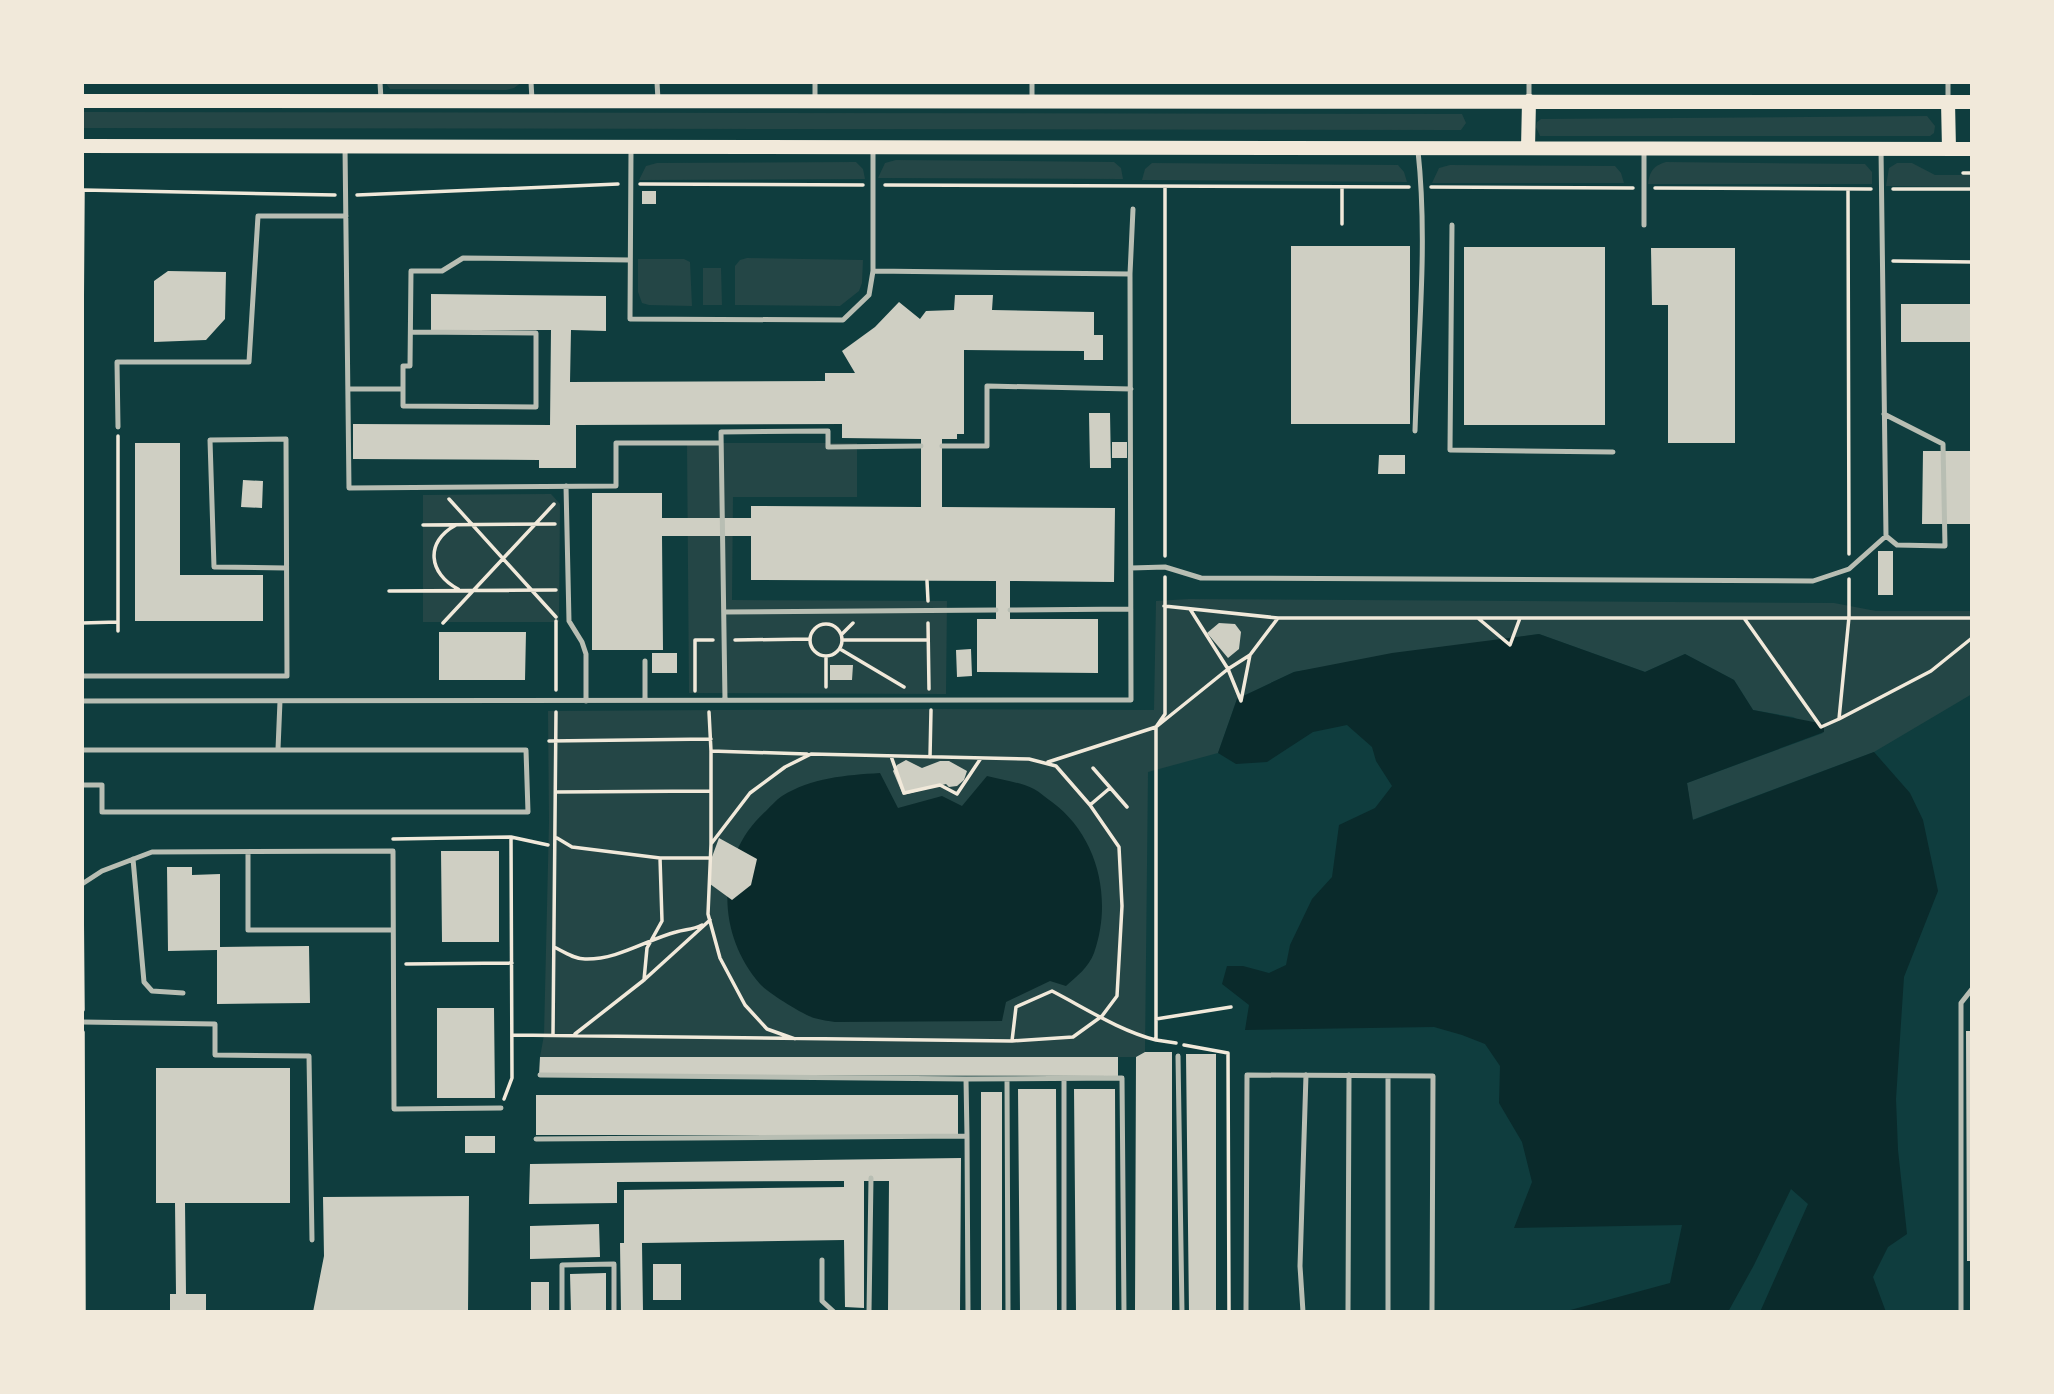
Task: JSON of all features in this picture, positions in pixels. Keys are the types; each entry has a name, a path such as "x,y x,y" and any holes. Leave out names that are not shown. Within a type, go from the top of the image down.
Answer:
{"main road":[{"path":"82,101 1972,102"},
{"path":"1528,101 1528,148"},
{"path":"1948,102 1949,149"},
{"path":"82,146 1972,149"}],"lane":[{"path":"380,82 381,101"},
{"path":"531,82 532,101"},
{"path":"657,82 658,101"},
{"path":"815,82 815,101"},
{"path":"1032,82 1032,101"},
{"path":"1528,82 1528,101"},
{"path":"1948,82 1948,102"},
{"path":"345,146 349,488 616,486 616,443 721,443"},
{"path":"631,146 630,319 843,320 869,295 873,271 873,147"},
{"path":"1415,431 1422,187 1418,148"},
{"path":"1644,149 1644,225"},
{"path":"1131,568 1165,567 1200,578 1771,580 1812,580 1849,569 1886,536 1881,149"},
{"path":"82,701 1131,700 1130,274 1133,209"},
{"path":"118,427 117,362 249,362 258,216 346,216"},
{"path":"1452,225 1450,450 1613,452"},
{"path":"411,332 537,333 536,407 403,406 403,366 410,366 411,271 442,271 463,258 630,260"},
{"path":"873,271 1130,274"},
{"path":"942,446 987,446 987,386 1130,389"},
{"path":"348,389 403,389"},
{"path":"1884,414 1942,444 1945,546 1897,545 1886,536"},
{"path":"725,700 721,432 828,431 828,447 921,446"},
{"path":"82,677 286,676 286,568 286,439 210,440 214,567 286,568"},
{"path":"566,486 569,621 586,654 586,701"},
{"path":"1010,610 1131,609"},
{"path":"724,612 996,610"},
{"path":"645,661 645,700"},
{"path":"278,749 280,701"},
{"path":"82,750 526,750 528,812 102,812 102,785 82,785"},
{"path":"82,884 103,871 152,852 393,851 394,1109 500,1108"},
{"path":"248,852 248,930 393,930"},
{"path":"133,859 144,982 152,991 183,993"},
{"path":"1961,1312 1961,1003 1972,989"},
{"path":"83,1023 215,1024 215,1055 309,1056 312,1240"},
{"path":"1178,1056 1182,1312"},
{"path":"540,1075 1122,1078 1124,1312"},
{"path":"1246,1312 1247,1075 1433,1076 1432,1312"},
{"path":"1303,1312 1300,1266 1306,1075"},
{"path":"1348,1312 1349,1075"},
{"path":"1388,1076 1388,1312"},
{"path":"1064,1078 1064,1312"},
{"path":"966,1079 968,1312"},
{"path":"1007,1079 1008,1312"},
{"path":"536,1139 967,1136"},
{"path":"869,1312 871,1178"},
{"path":"822,1260 822,1301 834,1312"},
{"path":"562,1312 562,1265 614,1264 614,1312"}],"path":[{"path":"1963,173 1972,173"},
{"path":"82,331 83,190 346,195 631,184 1972,189"},
{"path":"1156,1040 1156,727 1165,714 1166,187"},
{"path":"1342,187 1342,224"},
{"path":"1839,719 1849,617 1848,189"},
{"path":"1883,261 1972,262"},
{"path":"118,427 118,631"},
{"path":"423,524 555,524 555,486"},
{"path":"438,487 556,617"},
{"path":"443,623 555,503"},
{"path":"457,524 442,535 434,553 434,562 442,579 458,590"},
{"path":"927,581 930,757"},
{"path":"389,591 556,590"},
{"path":"553,1035 557,838 556,603"},
{"path":"1164,606 1278,618 1972,618"},
{"path":"1190,609 1228,669 1241,701 1250,655"},
{"path":"1478,617 1510,645 1521,617"},
{"path":"1743,617 1821,727 1931,671 1972,638"},
{"path":"1046,762 1156,727 1228,669 1250,655 1278,618"},
{"path":"82,623 118,622"},
{"path":"828,623 839,629 843,640 834,655 826,657 816,653 810,639 816,627 828,623"},
{"path":"795,1039 766,1029 745,1005 720,958 708,914 711,751 708,709 695,700 695,640 810,639"},
{"path":"843,640 929,640"},
{"path":"840,649 905,688"},
{"path":"826,657 826,687"},
{"path":"549,741 710,739"},
{"path":"512,1035 1012,1041 1073,1037 1102,1016 1117,996 1122,906 1119,847 1090,805 1056,766 1030,759 711,751"},
{"path":"711,844 750,793 785,767 811,754"},
{"path":"891,756 904,793 940,785 957,794 981,758"},
{"path":"1093,768 1127,807"},
{"path":"1090,805 1110,788"},
{"path":"556,792 711,791"},
{"path":"393,851 393,837 511,837 548,845"},
{"path":"500,1108 512,1078 511,837"},
{"path":"557,838 572,847 660,858 710,859"},
{"path":"644,980 647,948 662,921 660,858"},
{"path":"82,884 84,1312"},
{"path":"555,947 584,959 607,957 678,931 692,930 710,920"},
{"path":"573,1036 644,980 710,920"},
{"path":"393,964 512,963"},
{"path":"1012,1041 1016,1007 1052,990 1146,1037 1228,1053 1229,1312"},
{"path":"1156,1019 1231,1007"}],"shaded area":[{"path":"385,82 522,82 506,90 390,89"},
{"path":"82,112 1462,114 1466,123 1461,130 82,128"},
{"path":"1927,116 1935,126 1934,133 1930,136 1540,136 1536,127 1541,119"},
{"path":"896,160 1114,162 1121,168 1123,179 878,178 885,163"},
{"path":"856,162 863,169 865,179 639,180 646,166 657,163"},
{"path":"1666,162 1865,164 1872,172 1872,184 1648,184 1653,170"},
{"path":"1152,163 1398,165 1407,182 1142,180 1145,169"},
{"path":"1897,163 1912,163 1935,175 1972,175 1972,187 1886,186 1889,168"},
{"path":"1450,165 1615,166 1624,183 1432,183 1439,168"},
{"path":"638,259 684,259 690,262 692,306 642,303 638,292"},
{"path":"740,260 863,260 862,283 859,291 840,306 735,305 735,266"},
{"path":"703,268 721,268 722,305 703,305"},
{"path":"687,443 857,443 857,497 733,497 732,600 947,601 946,694 689,693"},
{"path":"551,494 560,504 559,622 423,622 423,495"},
{"path":"1156,601 1834,603 1876,611 1972,611 1972,694 1874,752 1692,820 1687,783 1823,733 1793,717 1753,710 1734,680 1685,654 1645,672 1539,634 1294,672 1237,699 1218,753 1148,772 1145,1052 1136,1057 540,1057 544,1035 549,822 548,711 1154,710"},
{"path":"1539,634 1645,672 1685,654 1734,680 1753,710 1824,724 1824,732 1687,783 1693,820 1874,752 1910,793 1923,820 1938,891 1904,977 1896,1099 1898,1150 1907,1234 1888,1247 1873,1277 1886,1312 1760,1312 1808,1204 1791,1189 1728,1312 1563,1312 1670,1283 1682,1225 1514,1228 1532,1182 1522,1142 1499,1103 1500,1066 1485,1044 1434,1027 1245,1030 1249,1005 1222,984 1227,966 1243,966 1269,973 1286,965 1290,945 1312,899 1332,877 1339,825 1375,808 1392,786 1376,761 1372,747 1347,725 1313,732 1267,762 1236,764 1218,753 1237,699 1294,672 1392,653"},
{"path":"880,773 898,808 942,796 962,806 987,776 1034,789 1068,816 1091,850 1101,890 1100,932 1092,958 1082,971 1066,986 1050,981 1006,1002 1002,1021 835,1022 814,1018 802,1012 777,998 760,984 735,942 729,919 727,896 730,872 737,850 749,829 780,798 793,790 829,778"}],"building":[{"path":"642,191 656,191 656,204 642,204"},
{"path":"1291,246 1410,246 1410,424 1291,424"},
{"path":"1464,247 1605,247 1605,425 1464,425"},
{"path":"1651,248 1735,248 1735,443 1668,443 1668,305 1652,305"},
{"path":"168,271 226,272 225,319 206,340 154,342 154,281"},
{"path":"431,294 606,296 606,331 571,330 570,382 825,381 825,373 855,373 842,351 875,327 899,302 920,319 926,311 954,310 955,295 993,295 992,310 1094,312 1094,335 1103,335 1103,360 1084,360 1084,351 964,350 964,434 957,434 957,439 942,439 942,507 1115,508 1114,582 1010,581 1010,619 1098,619 1098,673 977,672 977,619 996,619 996,581 751,580 751,536 662,536 663,650 592,650 592,493 662,493 662,518 751,518 751,506 921,507 921,439 842,438 842,424 576,425 576,468 539,468 539,460 353,459 353,424 550,425 551,330 431,330"},
{"path":"1901,304 1972,304 1972,342 1901,342"},
{"path":"1089,413 1110,413 1111,468 1090,468"},
{"path":"1112,442 1127,442 1127,458 1112,458"},
{"path":"135,443 180,443 180,575 263,575 263,621 135,621"},
{"path":"1923,451 1972,451 1972,524 1922,524"},
{"path":"1379,455 1405,455 1405,474 1378,474"},
{"path":"243,480 263,481 262,508 241,507"},
{"path":"1878,551 1893,551 1893,595 1878,595"},
{"path":"1219,623 1235,624 1241,632 1239,649 1228,658 1207,633"},
{"path":"439,632 526,632 525,680 439,680"},
{"path":"971,649 972,676 957,677 956,650"},
{"path":"652,653 677,653 677,673 652,673"},
{"path":"830,665 853,665 852,680 830,680"},
{"path":"906,760 922,768 940,761 949,761 967,771 964,780 957,786 949,787 946,784 903,795 893,771"},
{"path":"719,838 757,859 751,885 732,900 710,884 709,865"},
{"path":"441,851 499,851 499,942 442,942"},
{"path":"167,867 192,867 192,875 220,874 220,947 309,946 310,1003 217,1004 217,950 168,951"},
{"path":"437,1008 494,1008 495,1098 437,1098"},
{"path":"1966,1031 1972,1031 1972,1261 1967,1261"},
{"path":"1145,1052 1172,1052 1172,1312 1135,1312 1136,1057"},
{"path":"1186,1054 1216,1054 1216,1312 1189,1312"},
{"path":"540,1057 1118,1057 1118,1076 539,1075"},
{"path":"156,1068 290,1068 290,1203 185,1203 186,1294 206,1294 206,1312 170,1312 170,1294 176,1294 175,1203 156,1203"},
{"path":"1018,1089 1056,1089 1057,1312 1020,1312"},
{"path":"1074,1089 1115,1089 1116,1312 1076,1312"},
{"path":"981,1092 1002,1092 1002,1312 981,1312"},
{"path":"536,1095 958,1095 958,1135 536,1135"},
{"path":"465,1136 495,1136 495,1153 465,1153"},
{"path":"961,1158 960,1312 888,1312 889,1181 864,1181 864,1308 845,1307 844,1240 642,1243 643,1312 621,1312 620,1243 624,1243 624,1190 844,1187 844,1181 617,1182 617,1203 529,1204 530,1164"},
{"path":"469,1196 468,1312 313,1312 324,1256 323,1197"},
{"path":"599,1224 600,1257 530,1259 530,1226"},
{"path":"653,1264 681,1264 681,1300 653,1300"},
{"path":"606,1273 606,1312 571,1312 570,1274"},
{"path":"531,1282 549,1282 549,1312 531,1312"}]}
